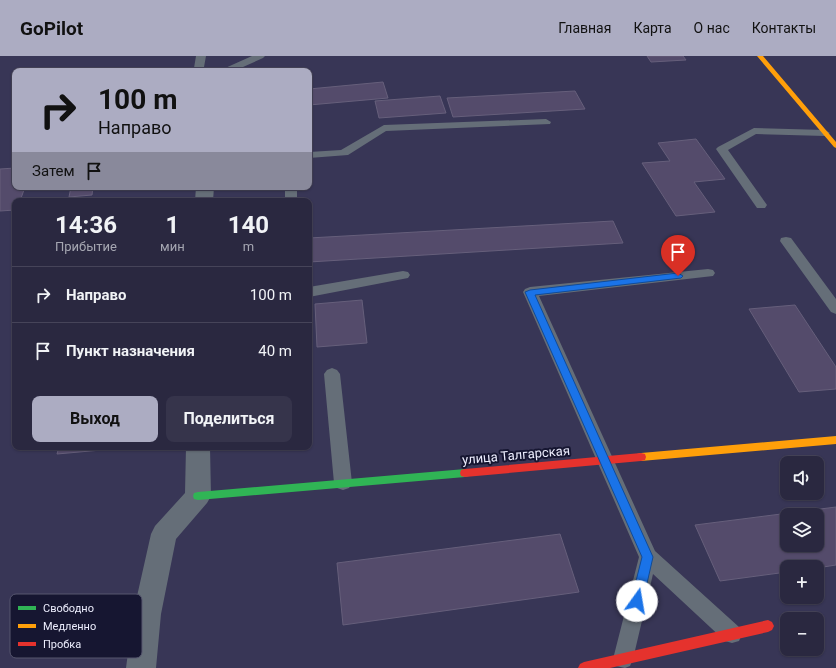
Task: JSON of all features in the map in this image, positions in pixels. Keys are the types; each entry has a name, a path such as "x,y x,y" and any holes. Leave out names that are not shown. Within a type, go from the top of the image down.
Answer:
{"street":[{"path":"760,56 836,146"},
{"name":"улица Талгарская","path":"198,496 836,440"},
{"path":"141,668 147,614 164,534 198,496 198,450"},
{"path":"584,668 768,626"}],"lane":[{"path":"199,68 201,56"},
{"path":"233,68 260,56"},
{"path":"312,155 344,153 384,128 546,122"},
{"path":"761,205 722,149 754,131 825,133"},
{"path":"786,241 836,309"},
{"path":"708,273 530,292 648,557 732,634"},
{"path":"312,291 404,275"},
{"path":"332,374 343,483"},
{"path":"624,659 648,557"}],"building":[{"path":"647,56 683,56 686,60 651,62"},
{"path":"383,82 388,98 312,105 312,89"},
{"path":"575,91 585,109 453,117 447,98"},
{"path":"440,96 446,113 379,118 375,101"},
{"path":"696,139 725,179 694,182 715,212 676,216 642,163 670,161 658,143"},
{"path":"12,168 12,190 24,190 21,198 12,198 12,210 0,211 0,169"},
{"path":"70,190 93,190 92,195 69,197"},
{"path":"613,221 623,243 312,262 312,238"},
{"path":"362,300 367,343 317,347 315,304"},
{"path":"795,305 836,367 836,389 799,392 749,309"},
{"path":"58,450 102,450 57,454"},
{"path":"836,507 836,565 824,567 824,560 780,560 780,573 720,581 695,525 780,514 780,552 824,552 824,509"},
{"path":"560,534 579,592 343,625 337,563"}],"traffic: fast":[{"path":"198,496 465,473"}],"traffic: slow":[{"path":"760,56 836,146"},
{"path":"641,457 836,440"}],"traffic: jam":[{"path":"465,473 641,457"},
{"path":"584,668 768,626"}],"route":[{"path":"637,601 648,557 530,292 678,276"}]}
